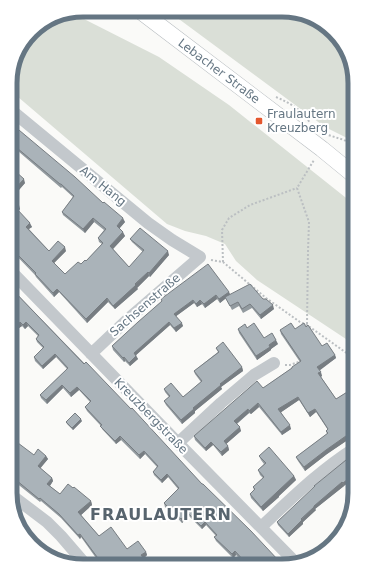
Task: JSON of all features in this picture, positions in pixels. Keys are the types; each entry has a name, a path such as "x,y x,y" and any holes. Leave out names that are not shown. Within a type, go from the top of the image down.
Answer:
{"main road":[{"name":"Lebacher Straße","path":"148,17 348,170"}],"street":[{"name":"Am Hang","path":"17,115 148,223 200,258"},
{"name":"Sachsenstraße","path":"91,354 200,258"},
{"name":"Kreuzbergstraße","path":"17,277 291,558"},
{"path":"178,443 243,385 274,363"},
{"path":"261,527 297,493 323,471 348,453"},
{"path":"18,500 47,522 81,559"}],"path":[{"path":"276,96 290,103 305,115 311,124"},
{"path":"320,130 325,134 348,142"},
{"path":"223,262 222,230 229,218 250,205 297,188 322,149"},
{"path":"297,188 309,222 307,325"},
{"path":"200,258 223,262 266,298 348,354"},
{"path":"325,346 331,342"},
{"path":"274,363 290,365 300,362 306,358"}],"shaded area":[{"path":"82,17 159,57 229,105 348,199 348,340 257,280 236,261 225,244 206,236 185,231 167,224 17,96 18,75 26,50 40,33 50,26 62,21"},
{"path":"176,17 282,17 299,19 315,26 329,36 339,50 347,70 348,138 325,127"}],"building":[{"path":"17,128 75,177 103,203 104,202 123,218 117,226 123,232 110,246 129,267 144,250 130,239 140,228 168,251 149,273 148,272 113,306 107,298 86,319 57,289 53,293 17,254 17,209 30,223 26,227 49,251 58,241 65,247 52,261 65,274 78,262 81,264 85,260 86,261 103,243 98,238 106,229 93,218 83,229 62,212 74,196 17,148"},
{"path":"17,173 24,179 17,186"},
{"path":"208,264 229,292 219,299 216,295 204,304 200,300 196,304 193,300 174,314 182,323 174,328 169,322 134,353 136,356 129,363 124,357 123,358 112,346 162,301 161,299"},
{"path":"250,284 263,299 266,299 273,305 260,315 250,304 242,309 238,302 230,306 225,297"},
{"path":"17,294 84,364 86,362 131,409 132,408 202,484 251,531 277,559 242,559 235,551 232,554 214,537 217,535 205,522 201,526 188,513 181,519 164,503 179,488 167,474 161,480 153,472 158,466 144,451 139,455 120,436 115,441 100,426 102,425 85,407 91,401 77,387 70,393 62,385 46,400 40,395 68,368 55,354 42,366 34,357 44,347 36,339 39,335 26,322 23,325 20,322 18,325"},
{"path":"254,323 264,338 272,333 276,340 269,345 270,347 256,356 238,329 245,324 247,328"},
{"path":"291,323 295,329 304,323 306,327 308,325 322,346 327,343 335,355 317,367 321,372 318,373 336,399 348,392 348,435 304,467 296,457 328,433 326,431 328,429 315,409 308,413 298,397 278,409 290,425 281,432 258,403 234,421 240,427 224,441 228,446 221,452 211,442 205,448 194,436 257,381 263,388 301,361 280,330"},
{"path":"223,342 242,367 220,384 221,385 181,420 164,401 170,396 164,389 171,383 183,397 202,381 194,371 219,352 216,348"},
{"path":"75,413 81,419 72,428 66,422"},
{"path":"18,443 34,455 38,449 46,456 38,466 52,478 47,484 60,494 68,484 91,501 78,512 99,536 111,527 127,549 138,541 146,552 141,555 144,559 99,559 80,534 78,535 59,514 17,481"},
{"path":"269,447 294,476 261,507 250,494 255,489 253,487 264,477 258,470 266,463 259,456"},
{"path":"346,460 348,479 343,483 342,482 314,506 288,534 277,522 314,486"},
{"path":"31,533 43,545 36,540"}],"place":[{"name":"Fraulautern Kreuzberg","path":"259,121"}],"district":[{"name":"FRAULAUTERN","path":"161,514"}]}
